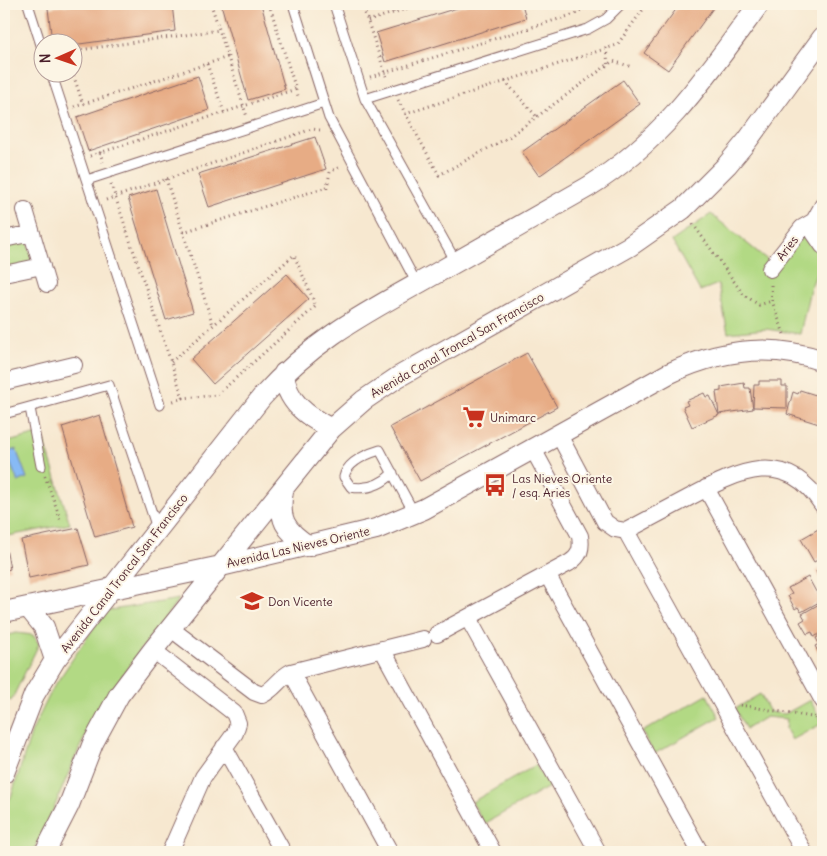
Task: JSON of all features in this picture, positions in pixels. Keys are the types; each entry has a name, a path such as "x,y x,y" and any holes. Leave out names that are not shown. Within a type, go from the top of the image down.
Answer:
{"street":[{"name":"Avenida Canal Troncal San Francisco","path":"4,773 34,695 55,660 108,590 158,531 284,373 335,331 588,187 638,152 676,114 759,4"},
{"name":"Avenida Canal Troncal San Francisco","path":"45,852 69,805 85,761 105,718 135,672 331,429 364,400 398,377 630,246 683,209 727,165 747,141 823,37"},
{"name":"Aries","path":"770,270 799,231 814,221 823,205"},
{"path":"25,210 47,284"},
{"path":"814,221 814,233 823,246"},
{"path":"4,240 32,233"},
{"path":"4,274 42,266"},
{"name":"Avenida Las Nieves Oriente","path":"4,612 221,566 376,529 414,513 668,374 692,363 742,351 791,352 823,361"},
{"path":"4,382 74,365"},
{"path":"284,373 287,391 296,406 331,429"},
{"path":"559,435 605,522 615,529 626,531 739,472 772,470 798,479 808,487 823,506"},
{"path":"170,628 258,694 265,694 283,676 291,672 430,637 548,576 575,559 581,549 581,542 533,449"},
{"path":"706,488 823,701"},
{"path":"283,490 281,506 283,520 296,538 309,546"},
{"path":"626,531 804,852"},
{"path":"548,576 700,852"},
{"path":"28,607 47,633 55,660"},
{"path":"468,618 598,852"},
{"path":"382,649 493,852"},
{"path":"152,650 234,713 238,723 237,728 203,777 170,852"},
{"path":"291,672 390,852"},
{"path":"224,748 283,852"}],"lane":[{"path":"28,4 37,32"},
{"path":"293,4 324,103 335,131 417,284"},
{"path":"334,4 365,99 456,262"},
{"path":"365,99 588,29 606,19 620,4"},
{"path":"54,82 160,405"},
{"path":"87,180 324,103"},
{"path":"4,414 109,384 158,531"},
{"path":"30,408 41,466"},
{"path":"393,473 380,483 364,488 352,487 344,477 347,469 356,462 380,450 393,473 414,513"}],"path":[{"path":"211,4 251,127"},
{"path":"269,4 309,130"},
{"path":"393,13 397,4"},
{"path":"368,21 421,4"},
{"path":"572,4 581,10"},
{"path":"358,81 581,10 589,4"},
{"path":"405,114 617,45 646,4"},
{"path":"82,50 220,30"},
{"path":"606,48 608,64"},
{"path":"64,111 228,57"},
{"path":"439,175 509,137 613,60 632,67"},
{"path":"207,64 224,112"},
{"path":"505,81 537,117"},
{"path":"76,82 83,104"},
{"path":"80,159 296,89"},
{"path":"95,203 309,130 318,129 323,132"},
{"path":"100,152 183,398"},
{"path":"183,232 327,187 330,172 341,167 336,158"},
{"path":"166,179 213,325"},
{"path":"683,209 743,294 759,305 772,302"},
{"path":"160,405 183,398 217,395 316,306 294,255 170,362"},
{"path":"770,270 772,302 791,352"},
{"path":"41,466 61,521"},
{"path":"721,702 823,718"}],"green space":[{"path":"711,214 770,262 796,230 823,258 810,289 800,334 766,329 728,333 718,284 700,291 672,241"},
{"path":"27,240 33,264 4,271 4,245"},
{"path":"42,433 70,524 8,536 4,516 4,443"},
{"path":"179,599 131,664 88,731 48,823 32,852 4,852 4,807 11,797 32,731 53,688 105,611"},
{"path":"16,633 33,635 39,644 11,701 4,698 4,636"},
{"path":"760,694 770,712 785,714 810,700 823,723 792,740 786,729 787,719 766,717 746,729 735,709"},
{"path":"707,695 719,717 654,754 642,732"},
{"path":"536,765 549,787 484,824 472,802"}],"water":[{"path":"16,449 27,478 18,482 6,453"}],"building":[{"path":"80,4 172,4 175,31 82,44 82,32 51,32 48,8"},
{"path":"221,4 261,4 285,89 248,100"},
{"path":"470,4 522,4 526,18 385,62 376,33"},
{"path":"680,4 716,4 668,70 644,53"},
{"path":"198,76 209,110 88,151 77,117"},
{"path":"623,80 640,104 539,176 522,152"},
{"path":"315,137 326,169 209,207 198,174"},
{"path":"156,189 193,312 166,320 128,198"},
{"path":"287,274 309,299 213,384 191,359"},
{"name":"Unimarc","path":"527,353 557,407 420,481 390,427"},
{"path":"759,381 782,381 782,386 787,386 787,408 753,407 754,385 759,385"},
{"path":"744,383 745,388 750,388 753,409 719,414 716,392 721,391 721,387"},
{"path":"800,390 822,397 823,411 819,424 787,414 793,392 798,394"},
{"path":"704,393 706,397 710,396 719,415 692,427 683,407 688,405 686,401"},
{"path":"100,415 132,527 95,537 62,427"},
{"path":"78,528 89,565 29,578 21,540"},
{"path":"820,528 823,534 823,557 814,562 801,539"},
{"path":"4,544 10,569 4,571"},
{"path":"823,567 823,585 816,571"},
{"path":"808,577 821,601 801,612 798,607 795,609 788,596 792,594 788,588"},
{"path":"821,603 823,608 823,632 814,637 812,632 807,634 800,622 805,619 802,614"},
{"path":"823,634 822,659 815,646 819,644 816,638"}],"place":[{"name":"Unimarc","path":"474,417"},
{"name":"Las Nieves Oriente / esq. Aries","path":"495,485"},
{"name":"Don Vicente","path":"252,601"}]}
